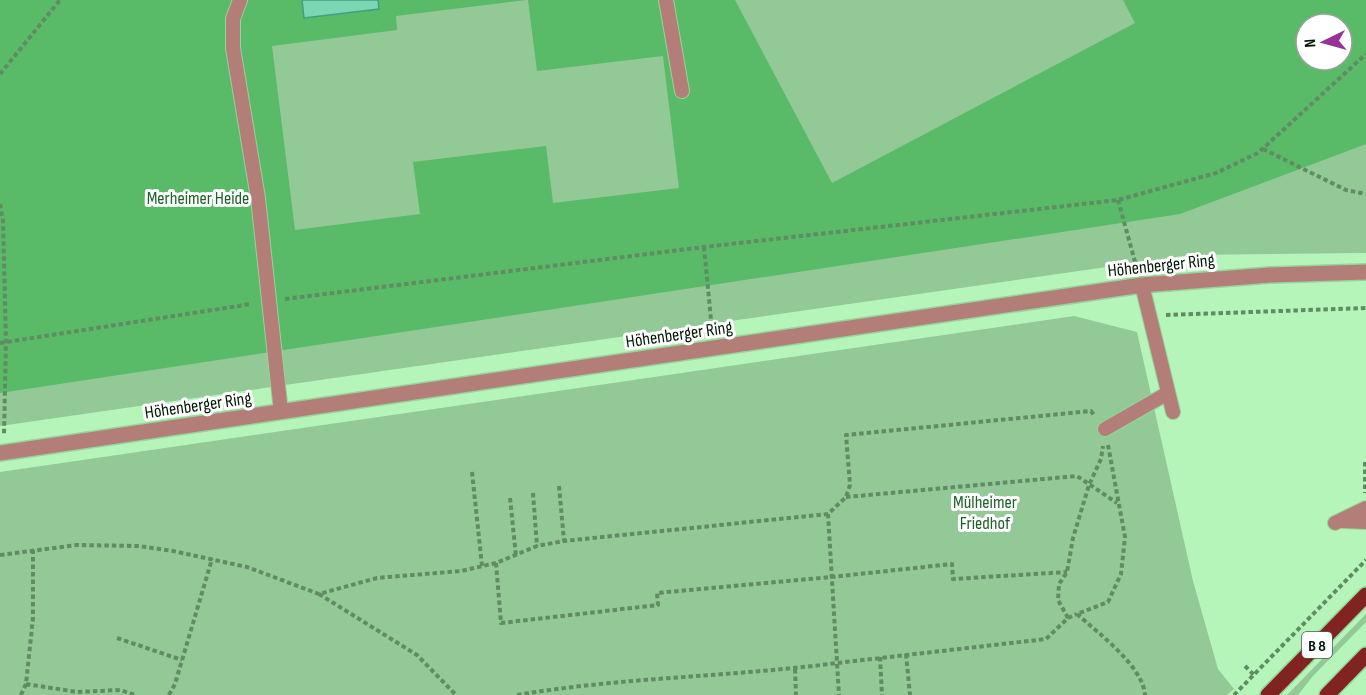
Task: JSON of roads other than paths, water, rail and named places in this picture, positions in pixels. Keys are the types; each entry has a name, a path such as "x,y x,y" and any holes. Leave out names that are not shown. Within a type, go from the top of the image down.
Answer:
{"main road":[{"name":"B 8","path":"1268,695 1366,595"},
{"name":"B 8","path":"1327,695 1366,655"}],"street":[{"name":"Höhenberger Ring","path":"2,453 1142,285 1258,275 1366,272"}],"lane":[{"path":"240,0 233,19 233,48 258,198 281,412"},
{"path":"666,0 682,91"},
{"path":"1142,285 1173,412"},
{"path":"1106,431 1168,393"},
{"path":"1336,522 1366,513"}],"park label":[{"name":"Merheimer Heide","path":"198,198"},
{"name":"Mülheimer Friedhof","path":"985,512"}]}
